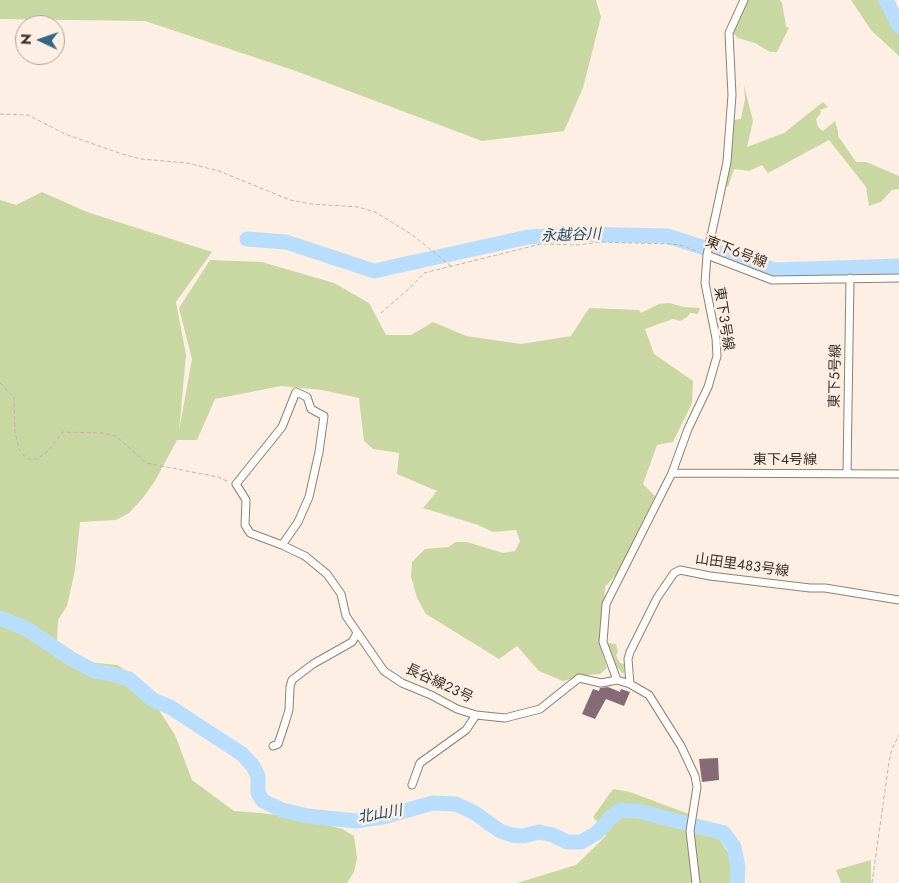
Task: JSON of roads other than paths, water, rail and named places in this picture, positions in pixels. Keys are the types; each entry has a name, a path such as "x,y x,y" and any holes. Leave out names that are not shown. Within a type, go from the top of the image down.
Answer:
{"street":[{"name":"東下３号線","path":"617,680 603,642 606,604 672,473 688,429 708,387 717,356 716,338 705,283 707,254 727,162 732,95 729,33 744,0"},
{"name":"東下６号線","path":"707,254 772,280 899,278"},
{"name":"東下５号線","path":"847,474 850,278"},
{"name":"長谷線２３号","path":"282,545 298,522 309,497 319,452 324,416 311,409 307,397 296,392 282,426 236,484 246,500 245,525 250,533 306,556 327,574 341,594 346,616 384,671 457,709 476,715 505,718 540,709 579,678 601,682 617,680 630,684 650,695 681,746 695,776 697,787 690,831 696,883"},
{"name":"東下４号線","path":"672,473 899,474"},
{"name":"山田里４８３号線","path":"630,684 628,659 630,652 657,598 674,572 680,570 710,576 810,588 825,588 899,600"},
{"path":"273,746 278,744 286,723 292,680 313,664 352,642 357,633"},
{"path":"412,785 420,763 466,730 476,715"}],"waterway":[{"path":"886,0 899,26"},
{"name":"永越谷川","path":"247,239 286,242 374,271 528,237 581,234 667,236 775,270 899,266"},
{"name":"北山川","path":"0,618 27,629 70,658 94,671 129,679 153,700 170,707 242,754 253,766 258,776 258,793 263,801 282,810 308,816 356,821 383,817 433,803 456,804 475,813 500,831 523,836 539,832 553,835 567,842 581,842 597,833 611,817 621,810 638,811 724,833 734,847 738,867 737,883"}]}
